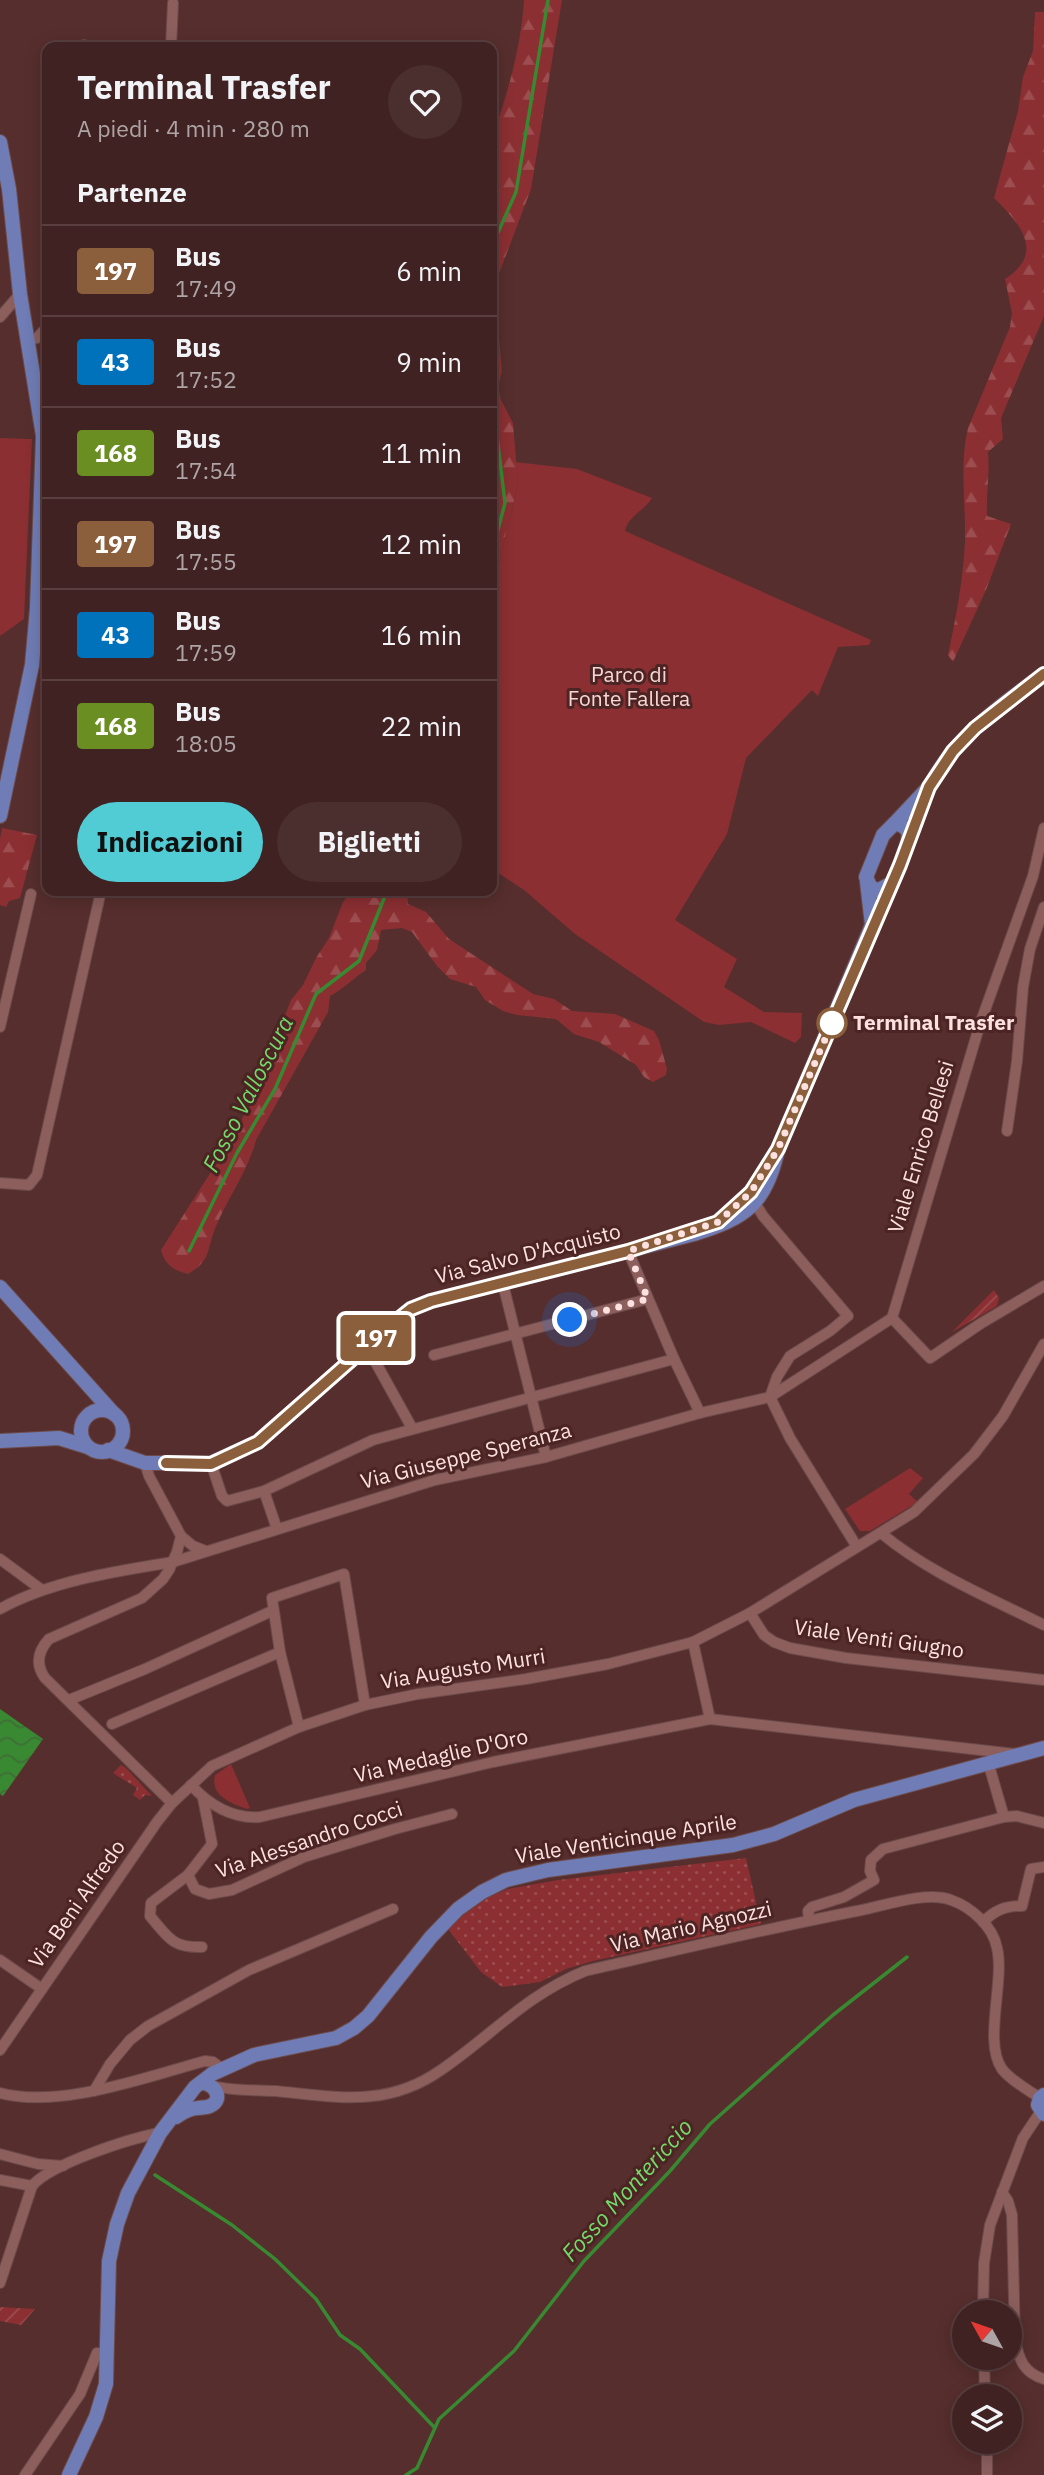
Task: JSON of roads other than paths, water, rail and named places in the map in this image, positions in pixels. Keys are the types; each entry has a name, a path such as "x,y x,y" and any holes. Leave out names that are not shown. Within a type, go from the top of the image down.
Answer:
{"main road":[{"path":"0,142 4,195 42,430"},
{"path":"0,816 41,620 42,528"},
{"name":"Via Salvo D'Acquisto","path":"872,925 866,877 883,835 929,787 953,751 975,728 1043,680"},
{"name":"Via Salvo D'Acquisto","path":"166,1463 211,1464 258,1442 366,1345 411,1309 431,1301 628,1251 718,1222 751,1192 778,1149 892,883 929,787"},
{"path":"895,823 905,828 909,839"},
{"path":"866,877 870,886 877,891 892,883"},
{"name":"Via Salvo D'Acquisto","path":"661,1241 725,1224 739,1217 755,1203 764,1190 774,1170 778,1149"},
{"path":"0,1287 122,1426 121,1437 116,1446 108,1450 97,1451 59,1438 0,1441"},
{"path":"87,1384 94,1403 85,1419 82,1437 89,1447"},
{"path":"59,1438 99,1410 114,1414"},
{"path":"121,1437 140,1455 166,1463"},
{"path":"108,1450 145,1464 166,1463"},
{"name":"Viale Venticinque Aprile","path":"225,2067 276,2049 336,2038 354,2028 368,2017 431,1937 458,1909 482,1892 506,1880 548,1870 733,1845 774,1834 854,1800 1044,1748"},
{"path":"69,2475 96,2417 106,2384 109,2261 117,2224 128,2193 164,2127 206,2090 225,2067"},
{"path":"164,2127 190,2109 201,2107 192,2099 206,2090"}],"street":[{"path":"171,42 173,3"},
{"path":"0,317 20,295"},
{"path":"28,340 37,338 42,332"},
{"name":"Viale Enrico Bellesi","path":"892,1318 980,1024 1039,874 1044,828"},
{"path":"0,1027 31,894"},
{"path":"0,1183 29,1185 37,1175 100,896"},
{"path":"1007,1132 1017,1060 1022,992 1030,948 1044,907"},
{"path":"755,1203 848,1317 790,1356 777,1377 770,1397 790,1438 857,1547"},
{"path":"628,1251 700,1413"},
{"path":"503,1284 547,1457"},
{"path":"770,1397 892,1318 930,1357 1044,1286"},
{"path":"434,1355 648,1299"},
{"path":"366,1345 412,1428"},
{"name":"Viale Venti Giugno","path":"1044,1345 1003,1416 974,1454 914,1512 750,1613 764,1634 774,1642 790,1648 844,1658 1044,1680"},
{"path":"211,1464 222,1496 227,1502 264,1491 373,1440 674,1359"},
{"name":"Via Giuseppe Speranza","path":"0,1609 18,1598 42,1590 128,1569 173,1562 435,1480 547,1457 700,1413 770,1397"},
{"path":"145,1464 181,1536 193,1546 206,1551"},
{"path":"264,1491 277,1529"},
{"path":"881,1533 900,1549 946,1577 1044,1625"},
{"path":"172,1803 40,1672 38,1657 49,1639 142,1598 163,1579 173,1562 181,1536"},
{"path":"0,1559 42,1590"},
{"path":"299,1727 280,1652 272,1598 344,1574 365,1705"},
{"path":"69,1700 145,1670 272,1611"},
{"name":"Via Augusto Murri","path":"191,1785 212,1766 299,1727 365,1705 608,1664 693,1642 750,1613"},
{"path":"693,1642 710,1718"},
{"path":"112,1724 280,1652"},
{"name":"Via Medaglie D'Oro","path":"191,1785 203,1798 229,1813 244,1818 260,1817 493,1762 710,1718 1018,1754"},
{"path":"988,1762 1004,1817"},
{"name":"Via Beni Alfredo","path":"0,2050 172,1803 191,1785"},
{"name":"Via Alessandro Cocci","path":"203,1798 212,1844 188,1875 195,1889 209,1894 232,1890 304,1857 452,1814"},
{"path":"809,1920 808,1911 812,1907 844,1897 874,1880 870,1871 871,1860 883,1849 1004,1817 1017,1816 1044,1823"},
{"path":"983,1922 992,1913 1006,1906 1022,1906 1031,1869 1044,1867"},
{"path":"188,1875 151,1903 149,1916 174,1942 185,1948 202,1947"},
{"name":"Via Mario Agnozzi","path":"206,2090 235,2088 373,2098 404,2090 440,2071 524,2004 557,1982 585,1971 809,1920 927,1897 950,1899 966,1908 989,1928 997,1946 999,1967 996,2056 1003,2070 1042,2105"},
{"path":"94,2091 110,2063 130,2040 148,2026 250,1970 393,1909"},
{"path":"0,1960 42,1989"},
{"path":"0,2093 62,2096 94,2091 205,2061 225,2067"},
{"path":"982,2300 984,2263 990,2225 1023,2138 1042,2105"},
{"path":"0,2180 35,2183 63,2166 164,2127"},
{"path":"0,2154 38,2164 63,2166"},
{"path":"0,2283 35,2183 38,2164"},
{"path":"1002,2192 1012,2215 1015,2340 1018,2356 1030,2374 1044,2379"},
{"path":"25,2475 80,2394 97,2353 107,2354"},
{"path":"987,2454 987,2475"}],"water":[{"path":"0,1709 43,1739 3,1796 0,1794"}],"waterway":[{"name":"Fosso Valloscura","path":"497,235 516,192 548,0"},
{"name":"Fosso Valloscura","path":"497,437 505,503 497,533"},
{"name":"Fosso Valloscura","path":"189,1251 237,1153 275,1089 316,994 359,961 385,896"},
{"name":"Fosso Montericcio","path":"406,2475 417,2468 439,2419 514,2351 584,2261 670,2171 710,2124 833,2015 907,1957"},
{"path":"155,2175 232,2225 275,2259 316,2299 340,2335 360,2349 434,2427"}],"place":[{"name":"Terminal Trasfer","path":"832,1023"}],"park label":[{"name":"Parco di Fonte Fallera","path":"629,687"}]}
